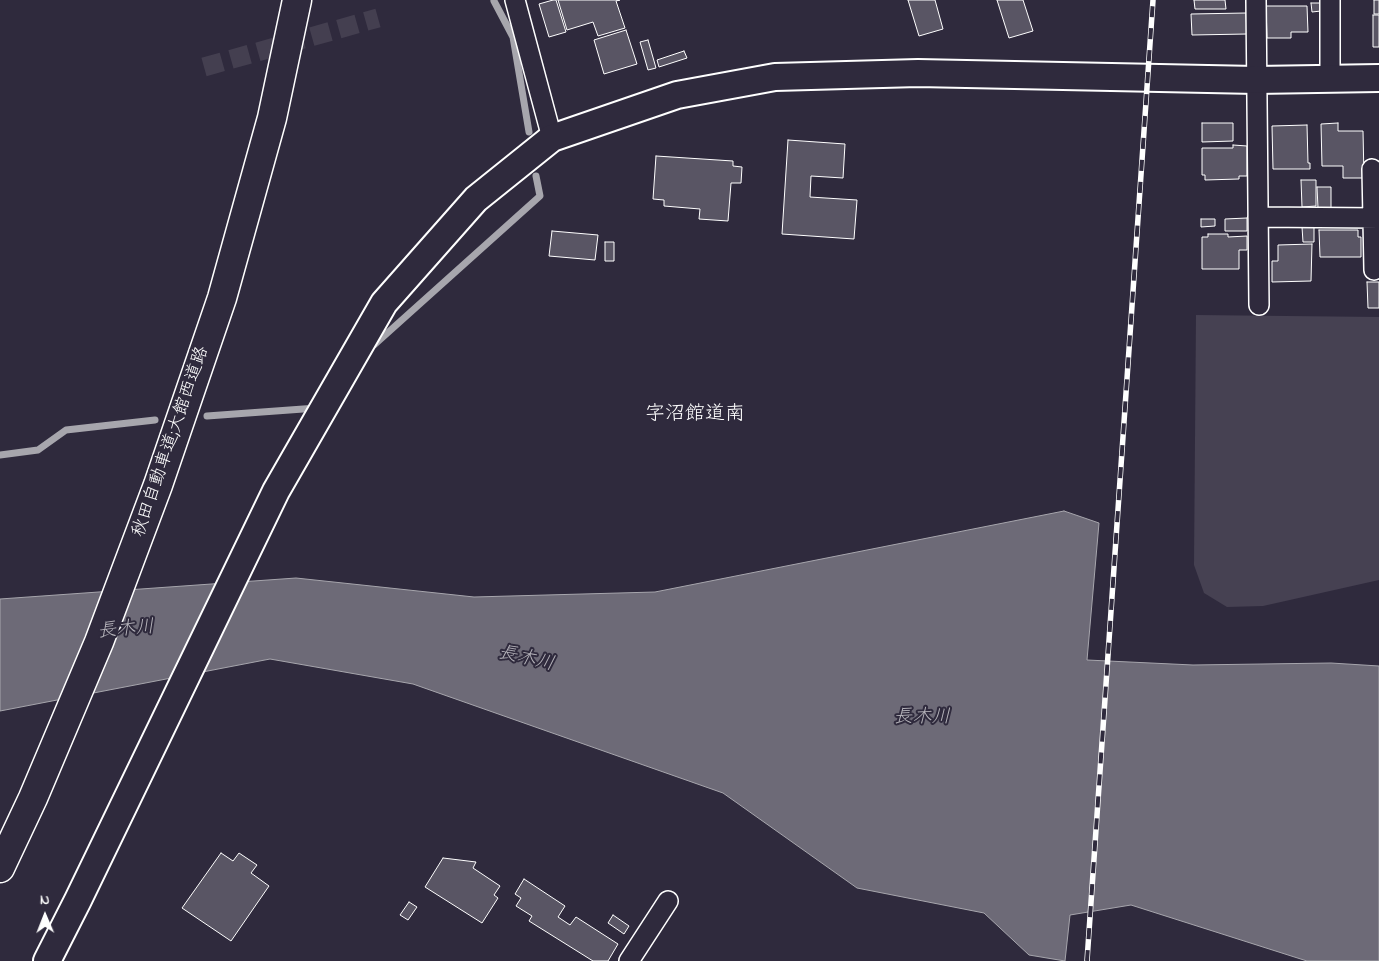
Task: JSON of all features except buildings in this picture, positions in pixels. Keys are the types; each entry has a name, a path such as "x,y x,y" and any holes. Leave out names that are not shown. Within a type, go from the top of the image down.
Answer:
{"highway":[{"name":"秋田自動車道;大館西道路","path":"0,868 33,798 99,642 158,485 222,298 272,118 297,0"}],"street":[{"path":"515,0 552,138"},
{"path":"1256,0 1259,305"},
{"path":"1330,0 1330,79"},
{"path":"47,961 276,491 384,303 476,200 552,138 677,95 775,77 918,73 1256,80 1379,78"},
{"path":"1372,169 1376,218 1374,270"},
{"path":"1258,217 1376,218"},
{"path":"629,961 668,900"}],"shaded area":[{"path":"1196,315 1379,317 1379,580 1263,606 1227,607 1204,593 1194,565"}],"water":[{"name":"長木川","path":"1064,511 1099,523 1087,660 1193,665 1331,663 1379,666 1379,961 1307,961 1131,905 1070,915 1065,961 1029,955 984,913 857,888 723,793 413,684 270,659 0,711 0,599 296,578 474,597 655,592"}],"waterway":[{"path":"494,1 513,37 529,132"},
{"path":"374,345 540,196 536,176"},
{"path":"207,416 317,408"},
{"path":"0,455 38,450 66,430 155,420"}],"tunnel":[{"path":"204,67 378,18"}],"railway":[{"path":"1087,961 1153,0"}],"district":[{"name":"字沼館道南","path":"695,416"}]}
